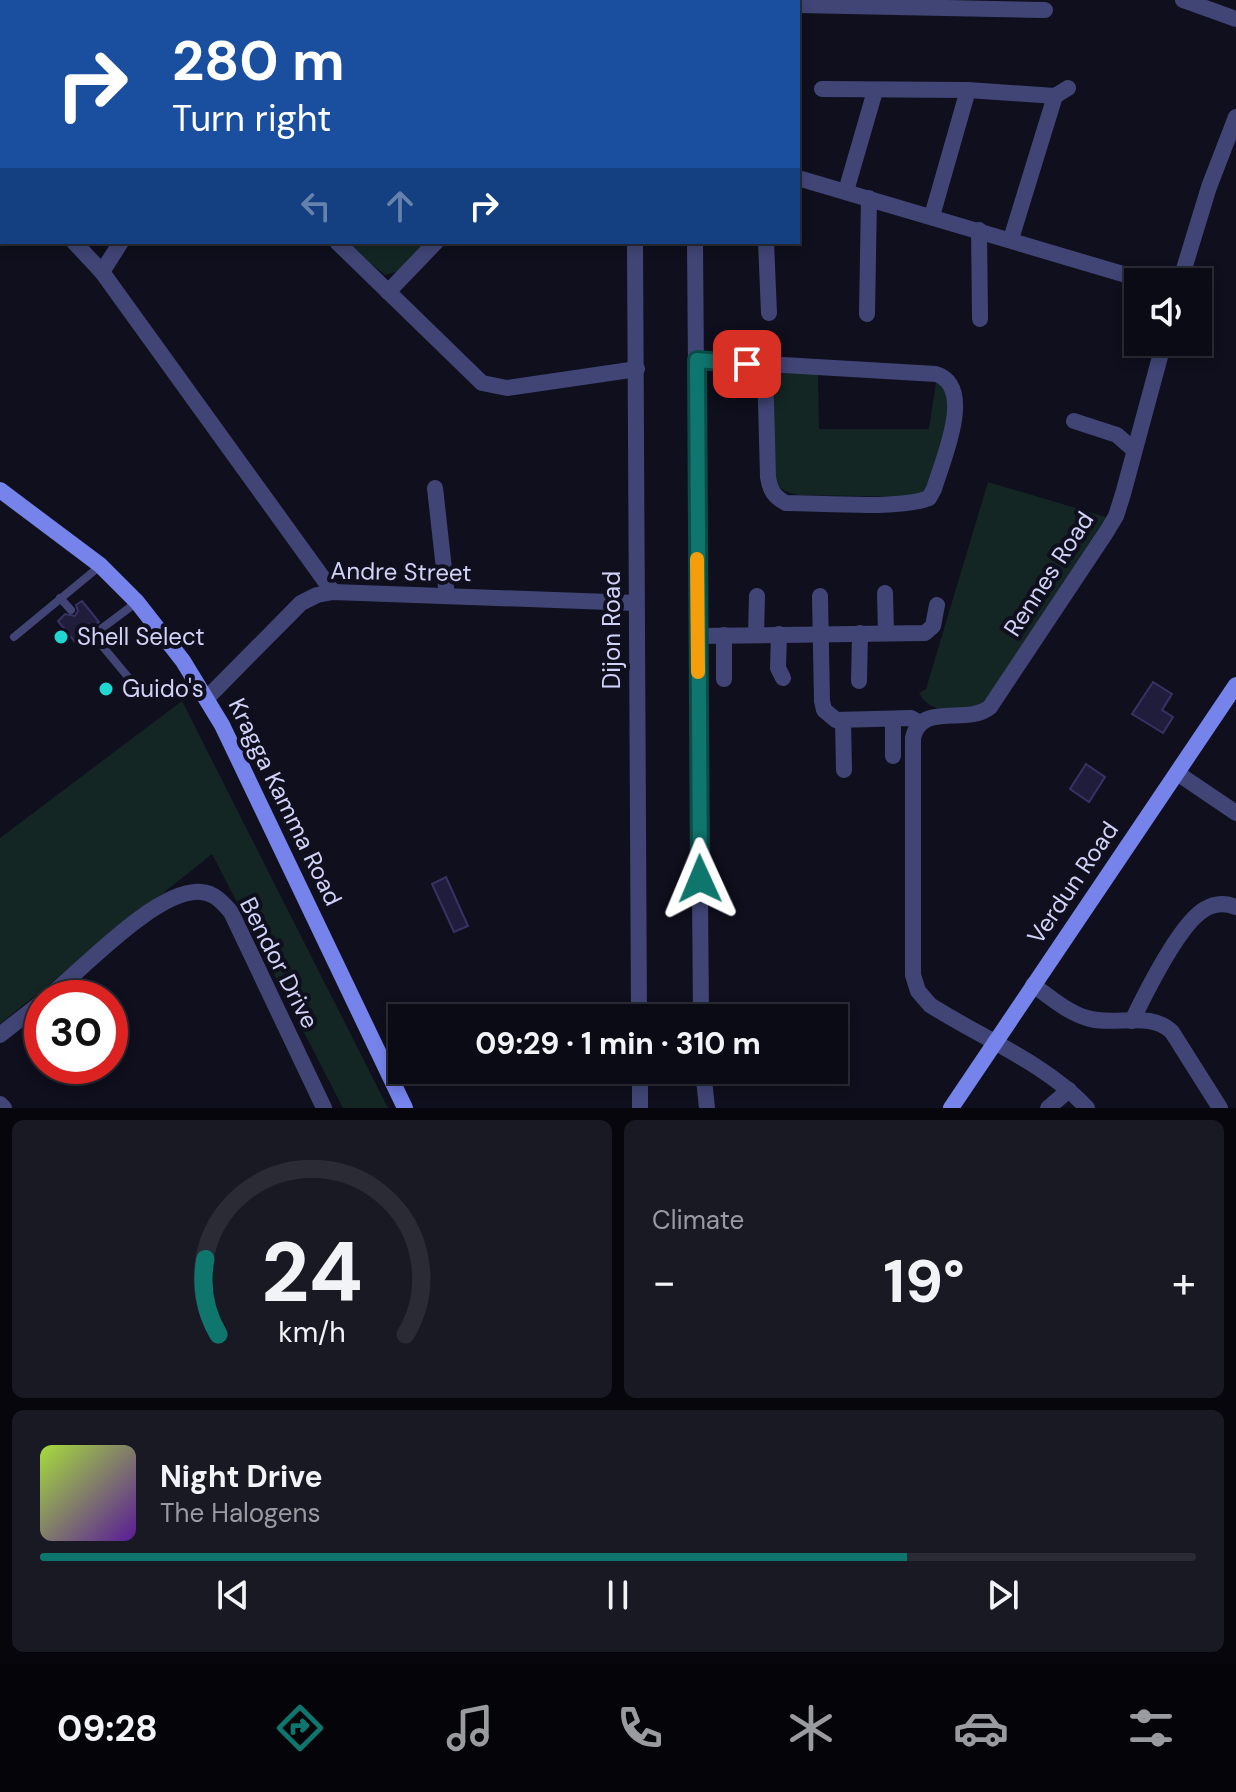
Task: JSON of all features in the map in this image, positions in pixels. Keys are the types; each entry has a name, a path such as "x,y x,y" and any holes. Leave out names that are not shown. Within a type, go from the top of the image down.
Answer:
{"main road":[{"name":"Kragga Kamma Road","path":"0,490 100,565 137,602 183,661 207,698 405,1108"},
{"name":"Verdun Road","path":"951,1108 1236,685"}],"street":[{"path":"1183,0 1236,19"},
{"path":"800,5 896,3 1045,10"},
{"path":"822,89 1062,92 1011,239"},
{"path":"932,216 968,90"},
{"path":"846,191 875,91"},
{"path":"1184,268 1209,187 1236,117"},
{"path":"800,179 1124,274"},
{"path":"867,314 869,198"},
{"path":"979,230 980,319"},
{"path":"76,244 102,272 333,592"},
{"path":"102,272 120,244"},
{"path":"339,244 482,383 507,388 637,369"},
{"path":"388,292 434,244"},
{"name":"Dijon Road","path":"635,244 639,1004"},
{"path":"695,244 701,1004"},
{"path":"766,244 769,313"},
{"name":"Rennes Road","path":"843,720 914,718 920,723 929,717 975,715 990,707 1116,516 1160,356"},
{"path":"697,360 945,377 954,391 955,413 929,498 915,503 889,504 786,503 779,500 770,487 768,477 765,365"},
{"path":"1074,421 1117,435 1134,450"},
{"path":"435,488 447,596"},
{"name":"Andre Street","path":"207,698 301,603 317,595 333,592 636,603"},
{"path":"886,593 886,633"},
{"path":"756,596 756,635"},
{"path":"820,596 822,705 831,718 843,720 844,770"},
{"path":"698,636 929,632 937,605"},
{"path":"859,681 860,633"},
{"path":"779,634 778,668 783,678"},
{"path":"724,635 724,679"},
{"path":"893,719 893,756"},
{"path":"920,723 914,732 913,746 913,975 918,991 930,1005 1069,1090 1087,1108"},
{"path":"1177,773 1236,813"},
{"name":"Bendor Drive","path":"68,980 133,924 166,903 186,894 202,892 219,898 231,912 324,1108"},
{"path":"1132,1021 1145,993 1189,922 1211,906 1236,907"},
{"path":"1033,985 1089,1019 1157,1022 1170,1029 1220,1108"},
{"path":"0,1035 24,1016"},
{"path":"640,1084 640,1108"},
{"path":"704,1084 707,1108"},
{"path":"1048,1108 1069,1090"}],"lane":[{"path":"14,637 100,565"},
{"path":"60,598 71,610"},
{"path":"137,602 91,633 143,695"}],"green space":[{"path":"347,244 426,244 399,271 385,275"},
{"path":"772,373 818,373 819,429 929,429 936,382 944,385 950,415 931,485 922,494 913,497 799,495 782,489 773,481"},
{"path":"988,482 1106,517 990,695 974,708 943,710 929,704 919,693 926,689"},
{"path":"182,701 388,1108 343,1108 212,854 55,980 24,980 24,1005 0,1024 0,838"}],"building":[{"path":"82,601 99,622 85,624 82,628 84,635 75,642 58,621 65,614 75,616 78,611 76,605"},
{"path":"1153,682 1172,694 1162,710 1173,717 1163,733 1132,714"},
{"path":"1086,764 1105,777 1089,802 1070,789"},
{"path":"446,877 468,926 454,932 432,884"}],"slow traffic":[{"path":"697,559 698,672"}],"place":[{"name":"Shell Select","path":"61,637"},
{"name":"Guido's","path":"106,689"}],"route":[{"path":"700,879 697,360 747,364"}]}
